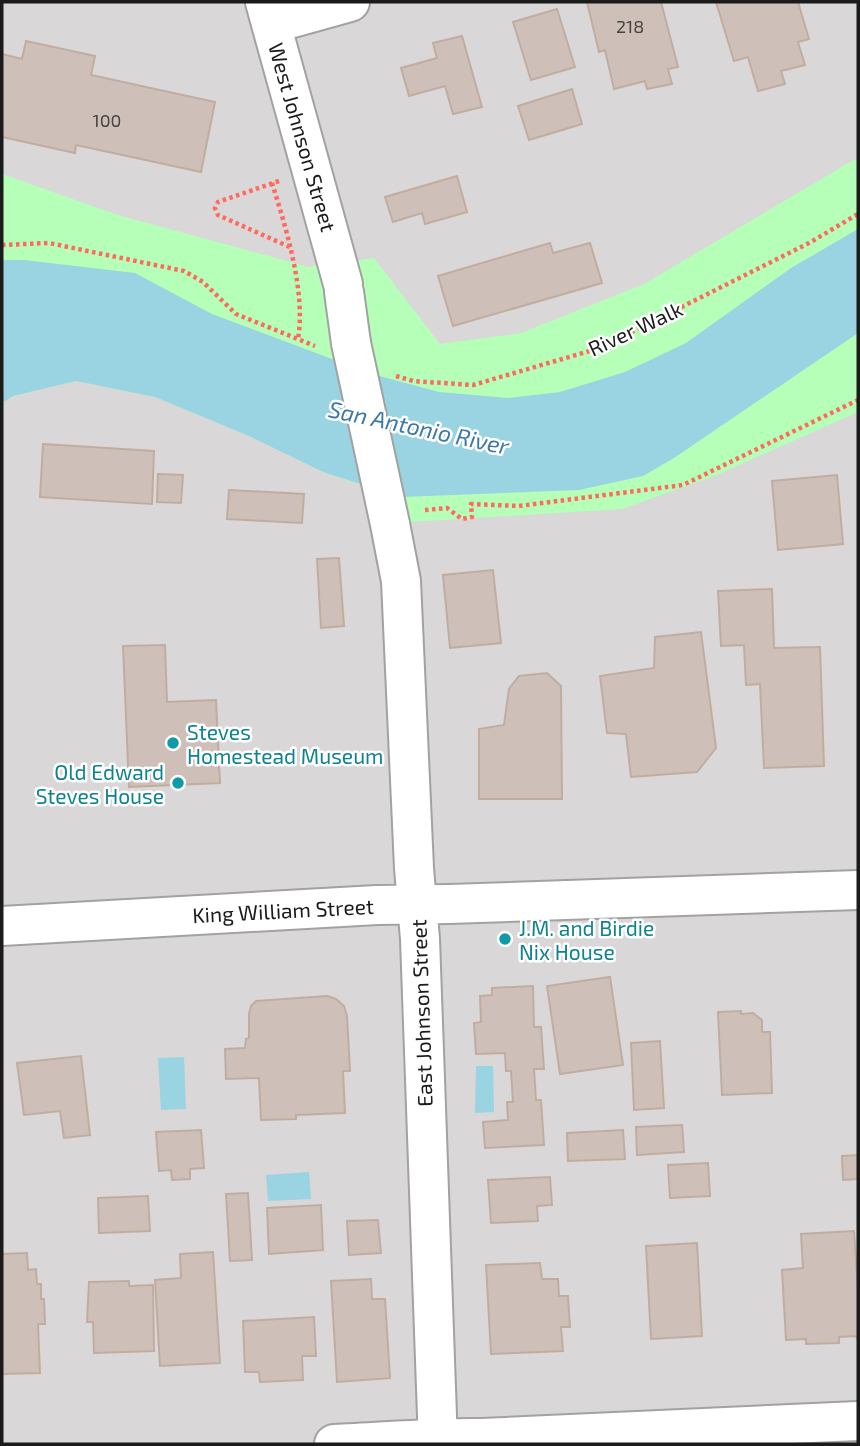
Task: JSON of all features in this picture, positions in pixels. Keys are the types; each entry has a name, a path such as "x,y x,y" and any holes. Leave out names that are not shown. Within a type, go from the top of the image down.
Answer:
{"street":[{"path":"268,13 350,2"},
{"name":"West Johnson Street","path":"268,13 342,283 337,346"},
{"path":"337,346 406,517"},
{"name":"East Johnson Street","path":"406,517 401,581 438,1441"},
{"name":"King William Street","path":"2,926 377,905 858,890"},
{"path":"334,1444 858,1421"}],"path":[{"path":"292,248 218,215 215,208 218,202 313,172"},
{"path":"272,183 292,248 300,325 298,339"},
{"name":"River Walk","path":"391,374 413,381 472,385 600,348 808,243 858,214"},
{"path":"2,245 49,243 184,271 203,282 236,314 298,339 337,346"},
{"path":"406,517 447,508 462,519 472,517 471,505 519,506 683,485 858,400"}],"shaded area":[{"path":"2,2 858,2 858,1444 2,1444"}],"green space":[{"path":"858,159 858,412 712,477 622,509 377,524 368,487 323,472 249,436 155,397 76,381 13,396 2,403 2,174 118,215 309,267 374,258 440,344 521,333 644,284"}],"water":[{"name":"San Antonio River","path":"858,229 858,333 674,458 643,476 579,490 401,497 323,472 249,436 155,397 76,381 13,396 2,403 2,260 24,260 135,273 212,314 372,374 439,392 508,398 560,392 625,372 686,343 791,268"},
{"path":"184,1057 186,1109 161,1110 158,1058"},
{"path":"476,1066 493,1066 494,1112 475,1113"},
{"path":"309,1172 311,1199 268,1201 266,1175"}],"building":[{"path":"587,2 661,2 678,67 668,69 672,84 647,89 645,81 614,89 605,50 599,52"},
{"path":"716,2 798,2 809,39 798,42 805,65 781,71 785,84 758,91 748,57 734,61"},
{"path":"557,9 575,67 531,80 513,22"},
{"path":"462,36 482,107 453,114 445,86 409,96 401,68 437,58 433,43"},
{"path":"26,41 95,56 91,75 215,102 201,172 76,145 75,153 2,137 2,54 22,59"},
{"path":"572,89 582,124 529,140 518,106"},
{"path":"457,176 467,212 425,224 422,213 393,222 385,197"},
{"path":"550,243 553,253 590,243 602,283 453,326 438,276"},
{"path":"43,444 154,451 152,504 40,497"},
{"path":"158,474 183,475 181,503 157,502"},
{"path":"837,475 843,544 778,550 772,481"},
{"path":"229,490 304,494 302,523 227,519"},
{"path":"339,558 344,626 321,628 317,559"},
{"path":"493,570 501,643 450,648 443,575"},
{"path":"772,589 774,648 820,647 824,766 764,768 760,684 746,685 744,645 721,646 718,591"},
{"path":"701,632 716,748 697,772 631,777 626,734 607,733 600,676 654,668 655,637"},
{"name":"Steves Homestead Museum","path":"165,645 167,702 216,700 220,783 129,787 123,646"},
{"path":"547,673 561,686 562,799 479,799 479,729 504,725 509,689 519,676"},
{"path":"610,977 623,1065 560,1074 547,986"},
{"path":"533,986 534,1027 541,1027 544,1069 534,1069 536,1100 541,1100 544,1145 485,1148 483,1122 508,1120 507,1102 513,1102 511,1071 506,1071 505,1053 476,1054 474,1023 481,1022 480,996 492,995 492,988"},
{"path":"327,996 344,1006 347,1016 350,1071 343,1071 345,1113 261,1120 259,1078 226,1079 225,1049 245,1048 246,1039 249,1038 249,1014 256,1001"},
{"path":"741,1011 741,1014 753,1013 762,1020 762,1032 770,1032 772,1093 722,1095 718,1012"},
{"path":"660,1041 664,1108 634,1110 631,1043"},
{"path":"81,1056 90,1135 64,1138 60,1111 24,1115 17,1063"},
{"path":"682,1125 684,1152 637,1155 636,1127"},
{"path":"201,1130 204,1168 190,1169 190,1179 172,1180 171,1170 159,1171 156,1132"},
{"path":"623,1130 625,1159 568,1161 567,1133"},
{"path":"858,1155 858,1179 843,1180 842,1156"},
{"path":"708,1163 710,1196 670,1198 668,1165"},
{"path":"550,1177 552,1205 537,1206 538,1221 491,1223 488,1180"},
{"path":"248,1193 252,1260 230,1261 226,1194"},
{"path":"148,1196 150,1231 99,1233 98,1198"},
{"path":"321,1205 323,1250 269,1254 267,1208"},
{"path":"378,1220 381,1253 349,1255 347,1221"},
{"path":"854,1231 858,1339 855,1336 839,1337 839,1343 806,1344 806,1339 786,1340 782,1270 803,1268 801,1234"},
{"path":"697,1243 702,1336 651,1339 646,1246"},
{"path":"213,1252 220,1363 160,1366 155,1280 181,1278 180,1254"},
{"path":"27,1253 28,1270 36,1269 37,1284 41,1284 41,1299 44,1299 45,1324 38,1324 40,1373 2,1374 2,1254"},
{"path":"540,1263 542,1279 558,1279 559,1296 568,1296 570,1327 561,1327 563,1351 491,1354 486,1265"},
{"path":"371,1279 372,1299 385,1299 390,1378 337,1382 331,1281"},
{"path":"129,1281 129,1286 153,1285 154,1351 94,1353 93,1322 87,1322 89,1282"},
{"path":"314,1317 316,1356 302,1356 303,1380 260,1382 259,1372 245,1372 243,1321"}],"place":[{"name":"Steves Homestead Museum","path":"173,743"},
{"name":"Old Edward Steves House","path":"178,783"},
{"name":"J.M. and Birdie Nix House","path":"505,939"}]}
